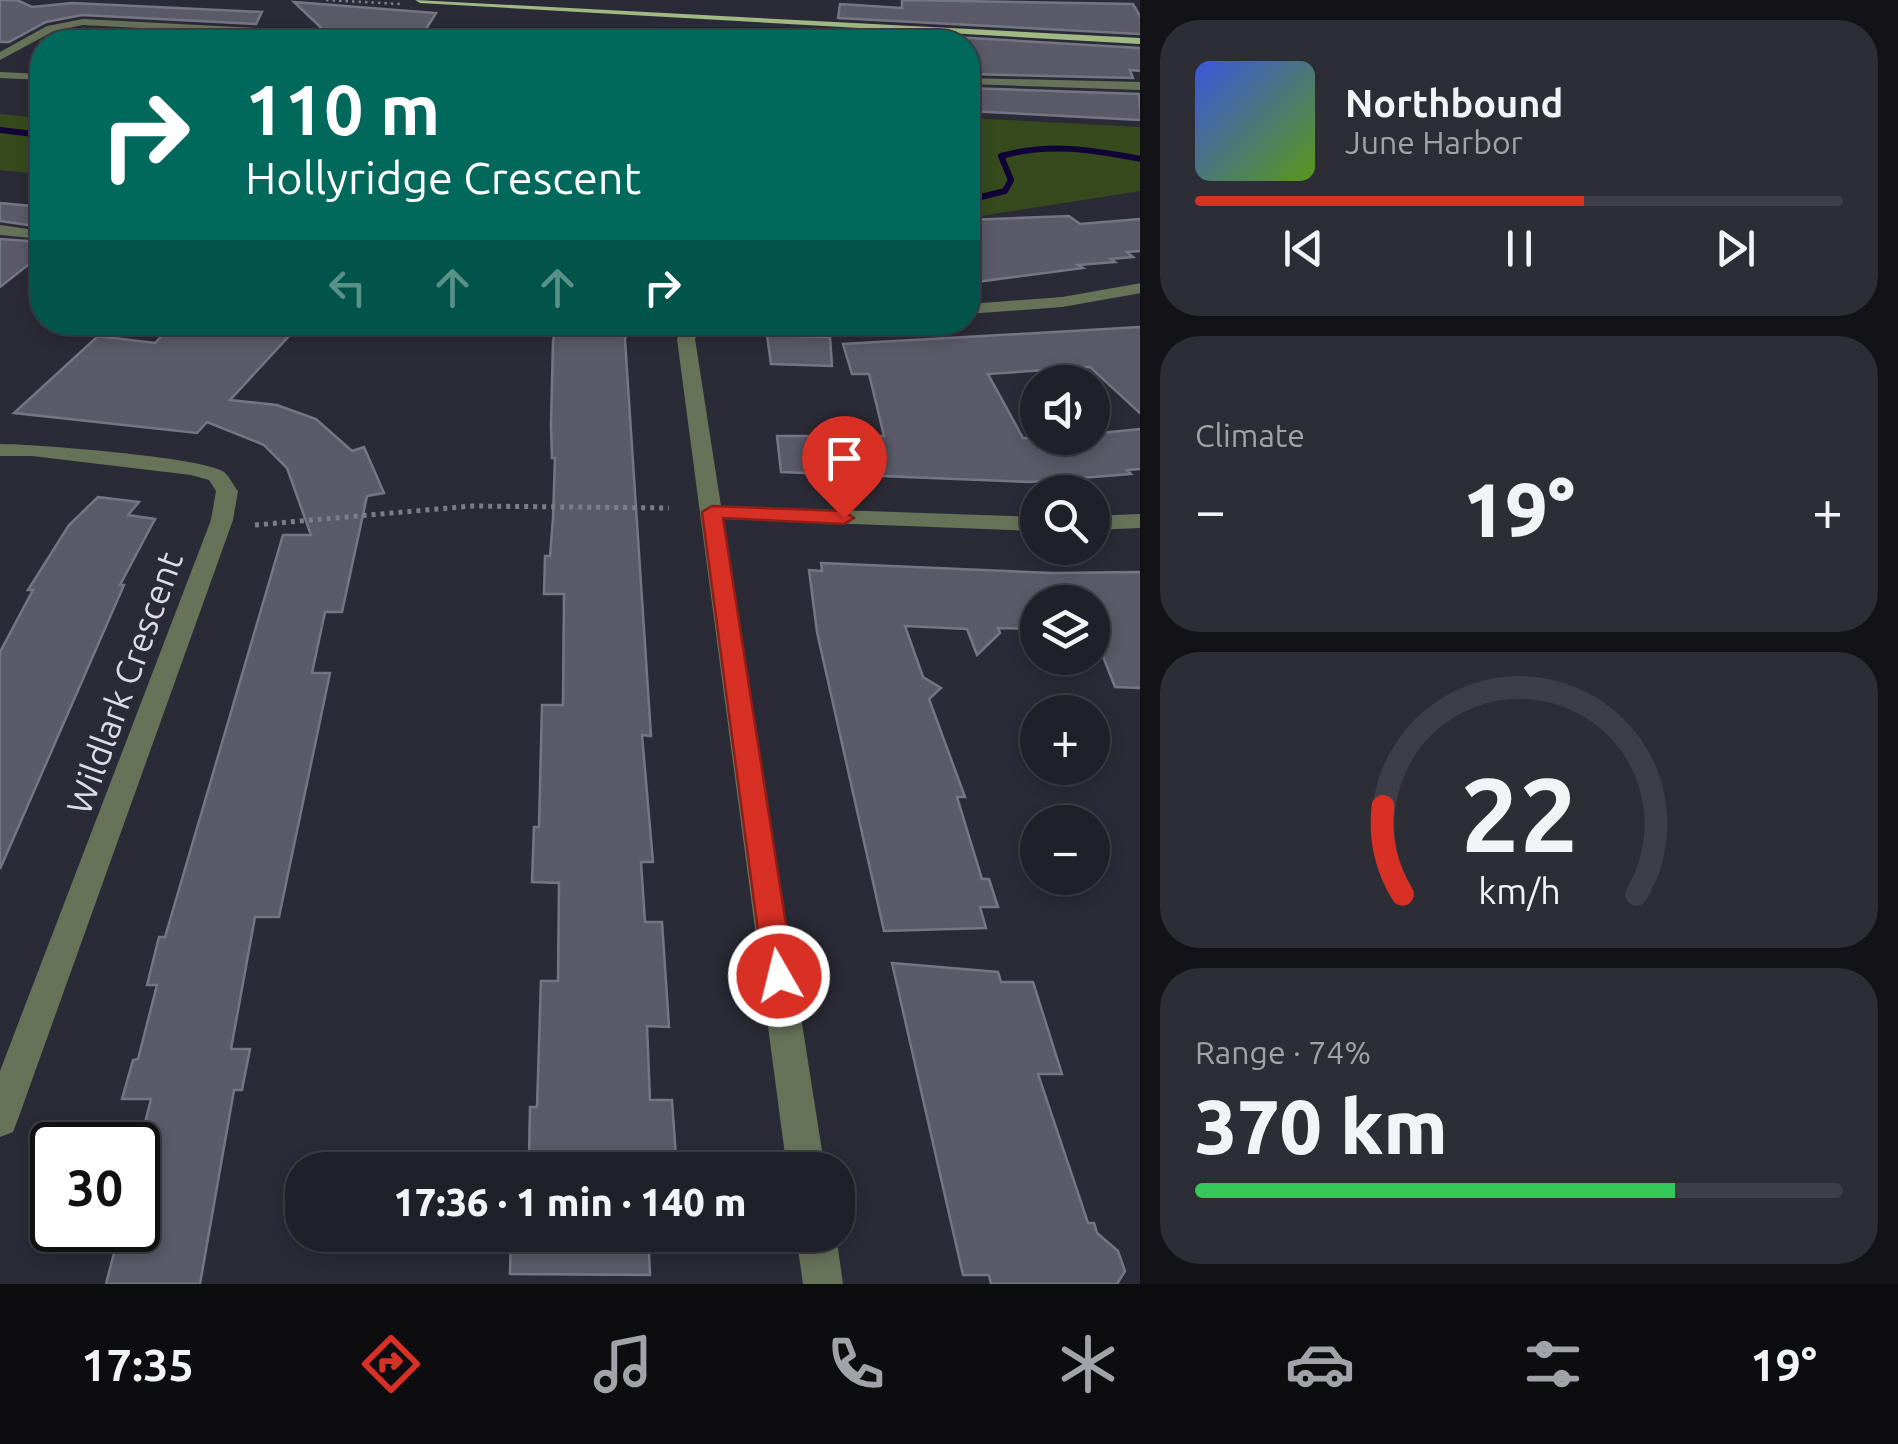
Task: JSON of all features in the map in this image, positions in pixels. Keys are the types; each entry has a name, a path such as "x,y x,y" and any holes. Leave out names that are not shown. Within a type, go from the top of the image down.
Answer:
{"main road":[{"path":"420,0 974,30"},
{"path":"503,0 1140,39"},
{"path":"980,30 1140,39"}],"street":[{"path":"50,30 95,21 241,30"},
{"path":"0,57 30,41"},
{"path":"0,75 30,77"},
{"path":"980,81 1140,86"},
{"path":"0,230 30,233"},
{"path":"980,308 1062,302 1140,288"},
{"path":"688,335 803,1152"},
{"name":"Wildlark Crescent","path":"0,450 32,450 194,469 216,476 227,491 222,520 0,1120"},
{"path":"712,512 1020,523"},
{"path":"1110,523 1140,521"},
{"path":"818,1252 823,1284"}],"path":[{"path":"255,525 472,506 669,508"}],"green space":[{"path":"0,114 30,117 30,173 0,170"},
{"path":"980,119 1140,127 1140,191 980,216"}],"building":[{"path":"0,0 17,0 32,7 72,3 262,12 256,24 82,15 46,22 9,42 0,42"},
{"path":"902,0 1133,4 1140,16 1140,34 838,18 840,4 902,8"},
{"path":"294,2 436,13 425,30 323,30"},
{"path":"980,39 1140,48 1140,71 1130,70 1133,78 980,74"},
{"path":"980,88 1139,94 1140,120 980,112"},
{"path":"0,203 30,206 30,225 0,221"},
{"path":"1069,216 1080,224 1140,219 1140,251 1127,252 1133,257 1111,259 1115,262 980,281 980,220"},
{"path":"0,239 30,241 30,263 0,287"},
{"path":"1140,327 1140,413 1110,385 1110,365 1020,365 1020,372 988,374 1020,433 1020,455 1110,455 1110,432 1140,429 1140,469 1110,476 1020,475 1020,482 781,472 777,436 884,436 869,374 852,374 843,344"},
{"path":"163,335 290,335 230,400 277,405 316,419 352,451 364,447 384,493 367,496 342,612 325,612 312,673 330,673 279,917 255,917 231,1049 250,1049 242,1090 234,1090 200,1284 106,1284 114,1252 160,1252 160,1122 145,1122 151,1099 122,1099 133,1060 138,1059 157,985 147,985 159,937 165,937 283,535 311,535 287,468 264,445 207,422 197,433 14,413 98,336 155,343"},
{"path":"555,335 626,335 651,736 642,735 653,862 641,862 645,922 662,922 669,1027 647,1026 650,1100 672,1100 676,1152 529,1152 530,1107 537,1107 541,981 558,981 559,883 532,882 534,827 539,827 542,705 563,705 564,594 544,594 545,556 550,556 553,518 555,458 551,425"},
{"path":"767,335 830,337 832,366 771,364"},
{"path":"98,497 139,502 128,515 155,519 120,585 124,585 0,869 0,652 33,590 28,590 69,525"},
{"path":"821,563 1052,573 1140,572 1140,688 1115,687 1110,674 1110,585 1020,585 1020,629 998,628 1000,633 977,655 967,629 905,626 923,677 941,688 929,699 965,797 957,797 982,879 989,879 998,907 980,907 986,928 884,931 817,632 809,570 822,571"},
{"path":"892,963 998,972 1001,982 1033,982 1062,1074 1038,1074 1088,1223 1094,1223 1097,1233 1118,1251 1125,1271 1117,1284 991,1284 989,1275 963,1275"},
{"path":"511,1252 649,1252 650,1275 510,1274"}],"waterway":[{"path":"0,130 30,134"},
{"path":"980,197 1005,191 1011,180 1001,156 1036,149 1071,149 1140,159"}],"route":[{"path":"779,976 712,512 844,518"}]}
